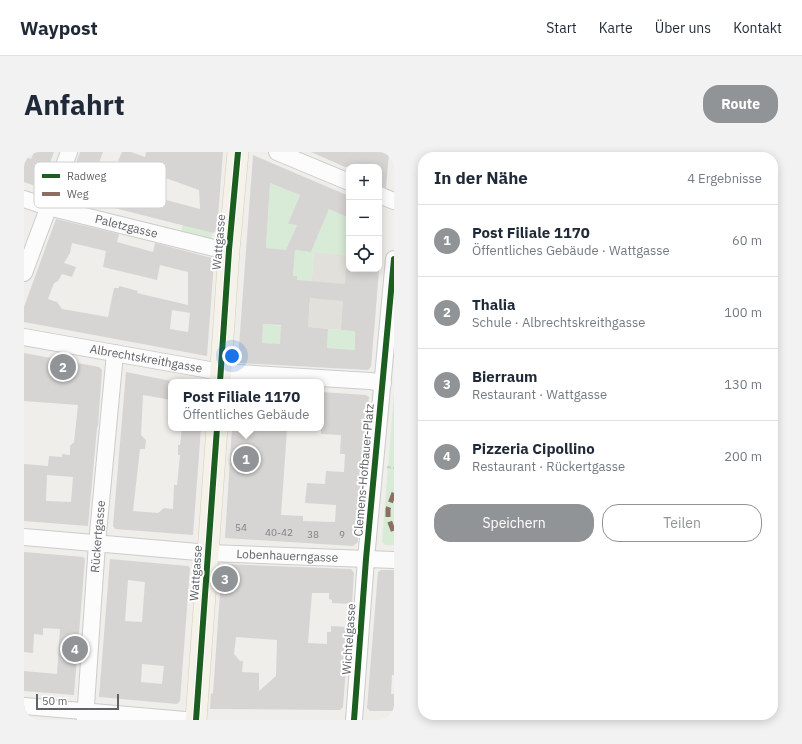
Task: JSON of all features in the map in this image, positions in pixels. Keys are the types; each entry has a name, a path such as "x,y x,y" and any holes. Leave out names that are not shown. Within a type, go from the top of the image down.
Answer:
{"main road":[{"name":"Wattgasse","path":"220,377 238,152"},
{"name":"Wattgasse","path":"196,720 218,431"}],"street":[{"path":"65,162 69,152"},
{"path":"277,152 346,181"},
{"path":"382,196 394,201"},
{"name":"Paletzgasse","path":"24,199 34,202"},
{"path":"24,273 48,208"},
{"name":"Paletzgasse","path":"52,208 218,249 229,250"},
{"path":"383,383 394,259"},
{"name":"Albrechtskreithgasse","path":"24,337 115,353 220,377 295,379"},
{"name":"Rückertgasse","path":"86,716 97,544 115,353"},
{"name":"Albrechtskreithgasse","path":"324,380 370,381 383,383"},
{"name":"Clemens-Hofbauer-Platz","path":"366,559 383,383"},
{"name":"Lobenhauerngasse","path":"24,537 208,553 366,559"},
{"path":"366,559 394,560"},
{"name":"Wichtelgasse","path":"354,720 366,559"},
{"path":"24,706 86,716 185,720"}],"shaded area":[{"path":"314,252 346,255 346,272 379,272 374,333 308,327"}],"green space":[{"path":"270,183 300,195 288,224 297,225 286,250 266,248"},
{"path":"329,209 346,217 346,255 314,252 310,302 295,301 297,276 293,276 295,250 311,252"},
{"path":"183,225 213,233 211,239 181,231"},
{"path":"260,324 285,326 280,344 262,346"},
{"path":"328,329 355,331 355,350 327,348"},
{"path":"394,394 394,545 385,545 382,541"}],"building":[{"path":"34,152 54,152 50,162 34,162 34,186 24,182 24,156 31,159"},
{"path":"80,152 103,152 99,162 76,162"},
{"path":"122,152 131,152 145,157 146,152 223,152 217,230 213,233 114,208 166,208 166,200 200,209 199,190 166,178 166,162 121,162 118,161"},
{"path":"311,152 389,152 386,188 382,187 382,164 346,164 345,167"},
{"path":"253,155 346,195 346,217 329,209 311,252 295,250 293,276 297,276 297,280 345,284 346,269 346,272 379,272 371,367 368,370 240,363 238,360","holes":["270,183 300,195 288,224 297,225 286,250 266,248","310,298 343,301 341,330 355,331 355,350 327,348 328,329 308,327","263,324 281,325 280,344 262,343"]},
{"path":"56,219 119,234 117,242 153,252 155,243 212,258 214,262 207,356 24,322 24,307","holes":["72,243 106,251 103,267 157,280 160,265 188,272 188,305 137,293 138,291 119,286 119,288 114,288 108,317 62,309 57,302 48,299 54,283 58,281 62,274 72,277 76,267 64,263 70,253","172,310 190,313 188,332 170,329"]},
{"path":"24,353 99,367 102,370 88,526 24,521 24,464 48,466 49,456 62,457 62,454 70,455 70,446 74,442 78,405 24,401","holes":["47,475 73,477 71,502 46,501"]},
{"path":"126,372 168,380 168,399 143,395 141,435 146,440 145,449 140,449 133,511 158,513 164,508 173,509 174,485 177,485 180,455 178,455 178,445 180,445 182,431 201,431 193,535 115,529 113,526"},
{"path":"324,392 366,395 369,397 364,436 358,542 353,546 225,538 232,431 287,431 281,515 303,516 303,521 335,522 336,505 305,503 307,483 325,484 326,471 344,472 345,454 340,454 341,435 321,434 321,431 324,431"},
{"path":"24,552 83,557 85,559 74,695 24,691 24,671 57,674 60,629 43,628 43,635 34,634 33,653 24,652"},
{"path":"110,559 188,566 190,568 180,701 177,704 99,697","holes":["128,580 145,582 142,622 125,621","142,664 164,666 162,684 141,682"]},
{"path":"222,564 351,569 354,573 352,604 332,603 332,600 329,599 329,593 312,593 308,643 327,644 327,632 331,632 331,626 349,627 343,707 340,710 210,709 211,693 213,694","holes":["236,637 277,640 276,676 259,691 259,673 242,672 243,661 240,661 234,654"]},
{"path":"381,570 394,570 394,675 392,675 391,694 394,694 394,711 370,711 367,708 378,572"}],"marked path":[{"path":"394,493 388,509 388,517 394,533"}],"cycle path":[{"path":"220,379 229,250 238,152"},
{"path":"354,720 366,559 394,259"},
{"path":"196,720 217,431"}],"place":[{"name":"Thalia","path":"63,367"},
{"name":"Post Filiale 1170","path":"246,459"},
{"name":"Bierraum","path":"225,579"},
{"name":"Pizzeria Cipollino","path":"75,649"}]}
